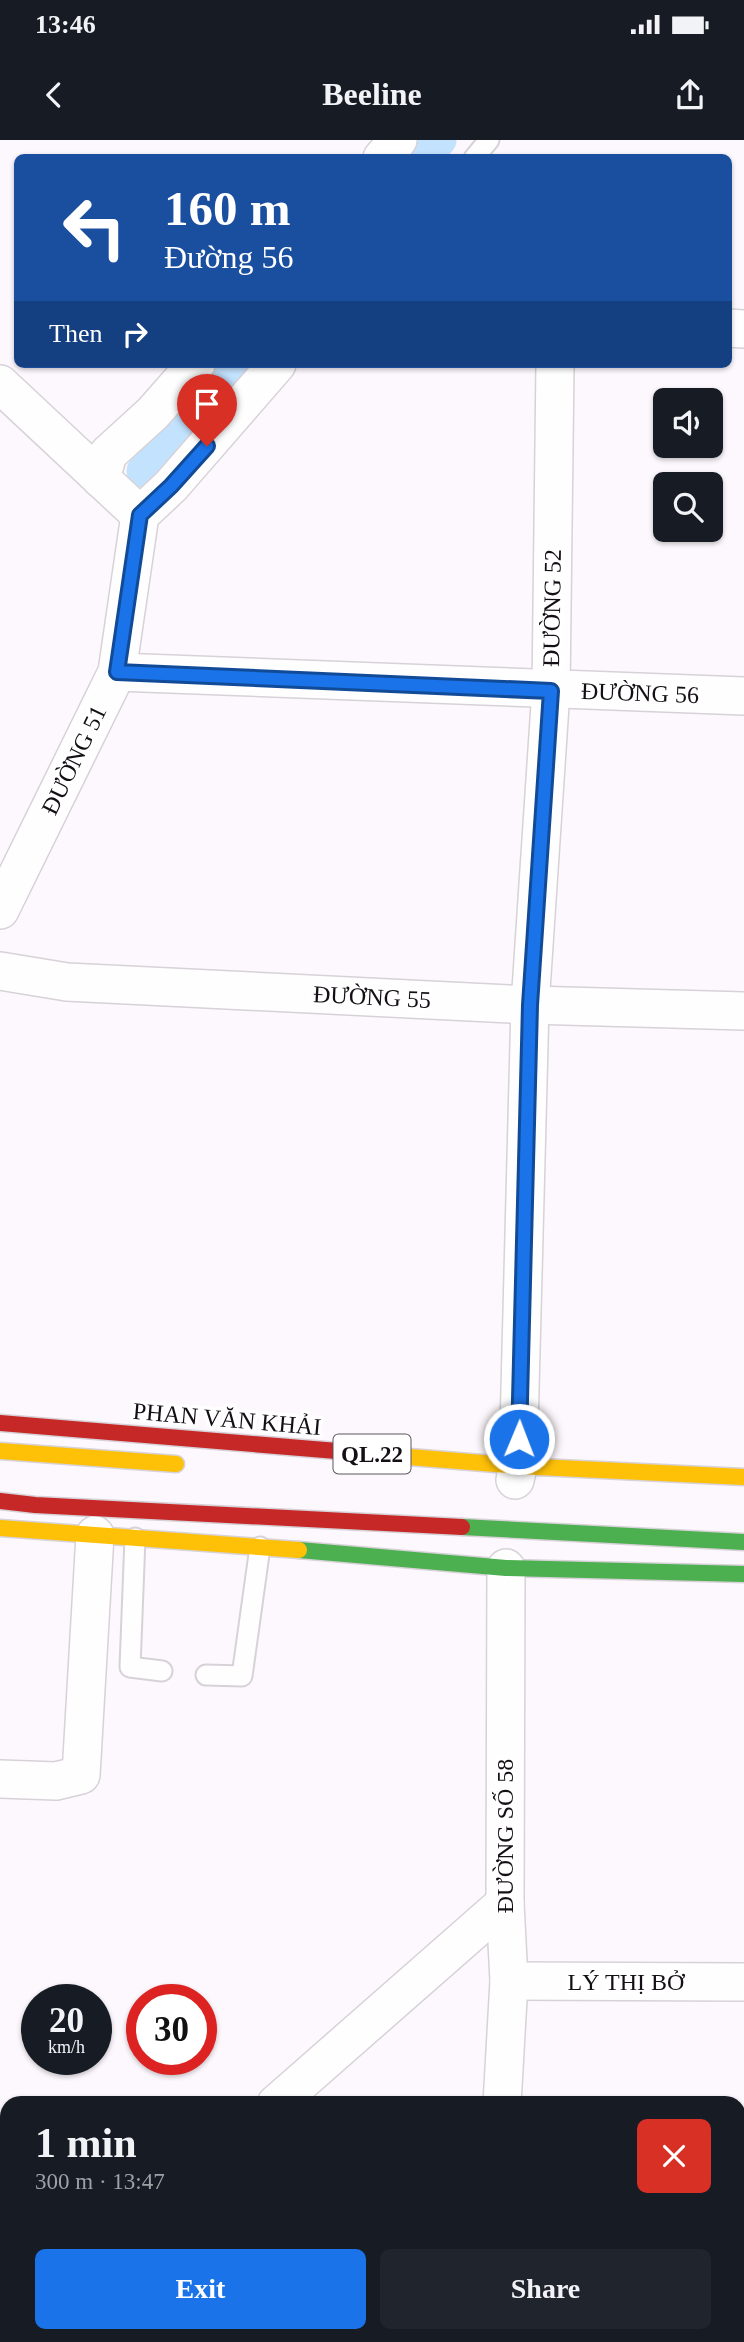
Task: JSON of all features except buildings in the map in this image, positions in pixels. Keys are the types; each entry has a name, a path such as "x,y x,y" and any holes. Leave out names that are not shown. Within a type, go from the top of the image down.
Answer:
{"highway":[{"name":"PHAN VĂN KHẢI","path":"0,1423 744,1492"},
{"name":"PHAN VĂN KHẢI","path":"0,1451 192,1464"},
{"name":"PHAN VĂN KHẢI","path":"474,1478 517,1473 744,1477"},
{"path":"0,1502 286,1520 744,1542"},
{"path":"0,1528 506,1568 744,1574"}],"street":[{"path":"386,154 398,140"},
{"path":"101,479 108,454 153,413 192,368"},
{"path":"0,384 140,515 171,486 274,368"},
{"name":"ĐƯỜNG 52","path":"517,1473 530,1005 551,691 555,368"},
{"name":"ĐƯỜNG 51","path":"0,909 117,672 140,515"},
{"name":"ĐƯỜNG 56","path":"117,672 551,691 744,696"},
{"name":"ĐƯỜNG 55","path":"0,971 67,982 530,1005 744,1011"},
{"path":"0,1779 56,1782 81,1775 95,1535"},
{"name":"ĐƯỜNG SỐ 58","path":"502,2096 509,1981 505,1903 506,1568"},
{"path":"285,2096 505,1903"},
{"name":"LÝ THỊ BỞ","path":"509,1981 744,1982"}],"lane":[{"path":"477,154 489,140"},
{"path":"135,1538 130,1667 162,1671"},
{"path":"206,1675 242,1676 260,1547"}],"waterway":[{"path":"428,154 440,140"},
{"path":"143,471 235,368"}],"traffic: fast":[{"path":"462,1527 744,1542"},
{"path":"299,1550 506,1568 744,1574"}],"traffic: slow":[{"path":"0,1451 176,1464"},
{"path":"385,1455 518,1466 744,1477"},
{"path":"0,1528 299,1550"}],"traffic: jam":[{"path":"0,1423 385,1455"},
{"path":"0,1501 462,1527"}],"route":[{"path":"207,446 140,515 117,672 551,691 530,1005 519,1439"}]}
